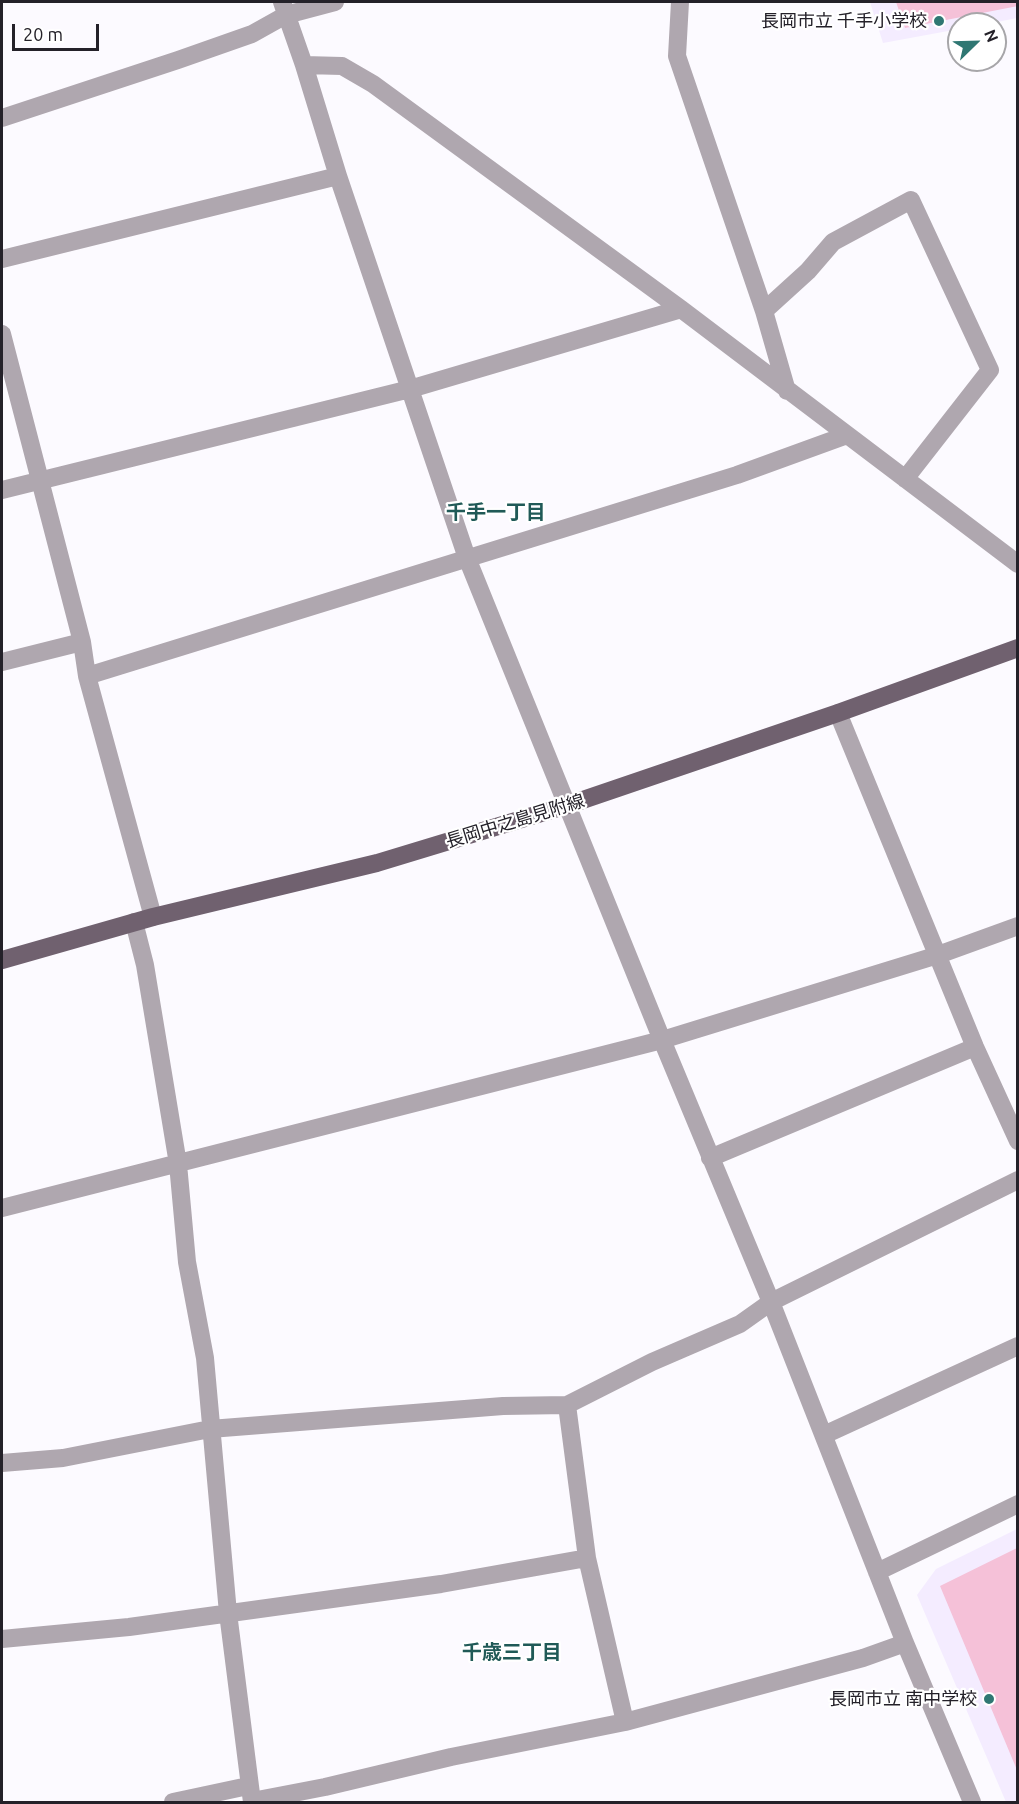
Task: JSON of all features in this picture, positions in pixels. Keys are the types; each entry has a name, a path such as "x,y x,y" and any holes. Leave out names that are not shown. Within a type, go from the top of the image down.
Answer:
{"main road":[{"name":"長岡中之島見附線","path":"2,960 153,917 377,863 568,805 838,713 1017,648"}],"street":[{"path":"2,118 252,34 284,8 335,2"},
{"path":"680,2 677,56 764,311 787,391"},
{"path":"284,8 338,176 467,558 710,1158 771,1302 905,1643 972,1803"},
{"path":"304,65 342,66 373,84 681,309 1017,564"},
{"path":"2,259 338,176"},
{"path":"764,311 808,271 832,242 911,200 990,370 905,479"},
{"path":"2,490 410,389 681,309"},
{"path":"2,334 82,642 87,676 153,917"},
{"path":"87,676 737,475 847,435"},
{"path":"2,662 82,642"},
{"path":"838,713 975,1047 1017,1141"},
{"path":"134,922 145,964 178,1164 187,1262 205,1358 228,1613 251,1796"},
{"path":"2,1208 662,1040 938,955 1017,926"},
{"path":"710,1158 975,1047"},
{"path":"2,1463 63,1458 210,1430 502,1406 567,1405 652,1362 740,1324 771,1302 1017,1180"},
{"path":"824,1435 1017,1346"},
{"path":"567,1405 587,1558 625,1722"},
{"path":"877,1572 1017,1504"},
{"path":"2,1639 129,1627 441,1584 587,1558"},
{"path":"173,1803 325,1786 451,1757 625,1722 863,1658 905,1643"}],"shaded area":[{"name":"長岡市立 千手小学校","path":"870,2 1017,2 1017,18 1007,20 1007,12 947,12 947,31 883,43"},
{"path":"896,2 1017,2 1018,6 987,12 947,12 947,20 905,28"},
{"name":"長岡市立 南中学校","path":"1017,1529 1017,1802 1006,1802 917,1595 936,1569"},
{"path":"1017,1548 1017,1770 940,1586"}],"place":[{"name":"長岡市立 千手小学校","path":"939,21"},
{"name":"長岡市立 南中学校","path":"989,1699"}],"district":[{"name":"千手一丁目","path":"496,512"},
{"name":"千歳三丁目","path":"512,1652"}]}
